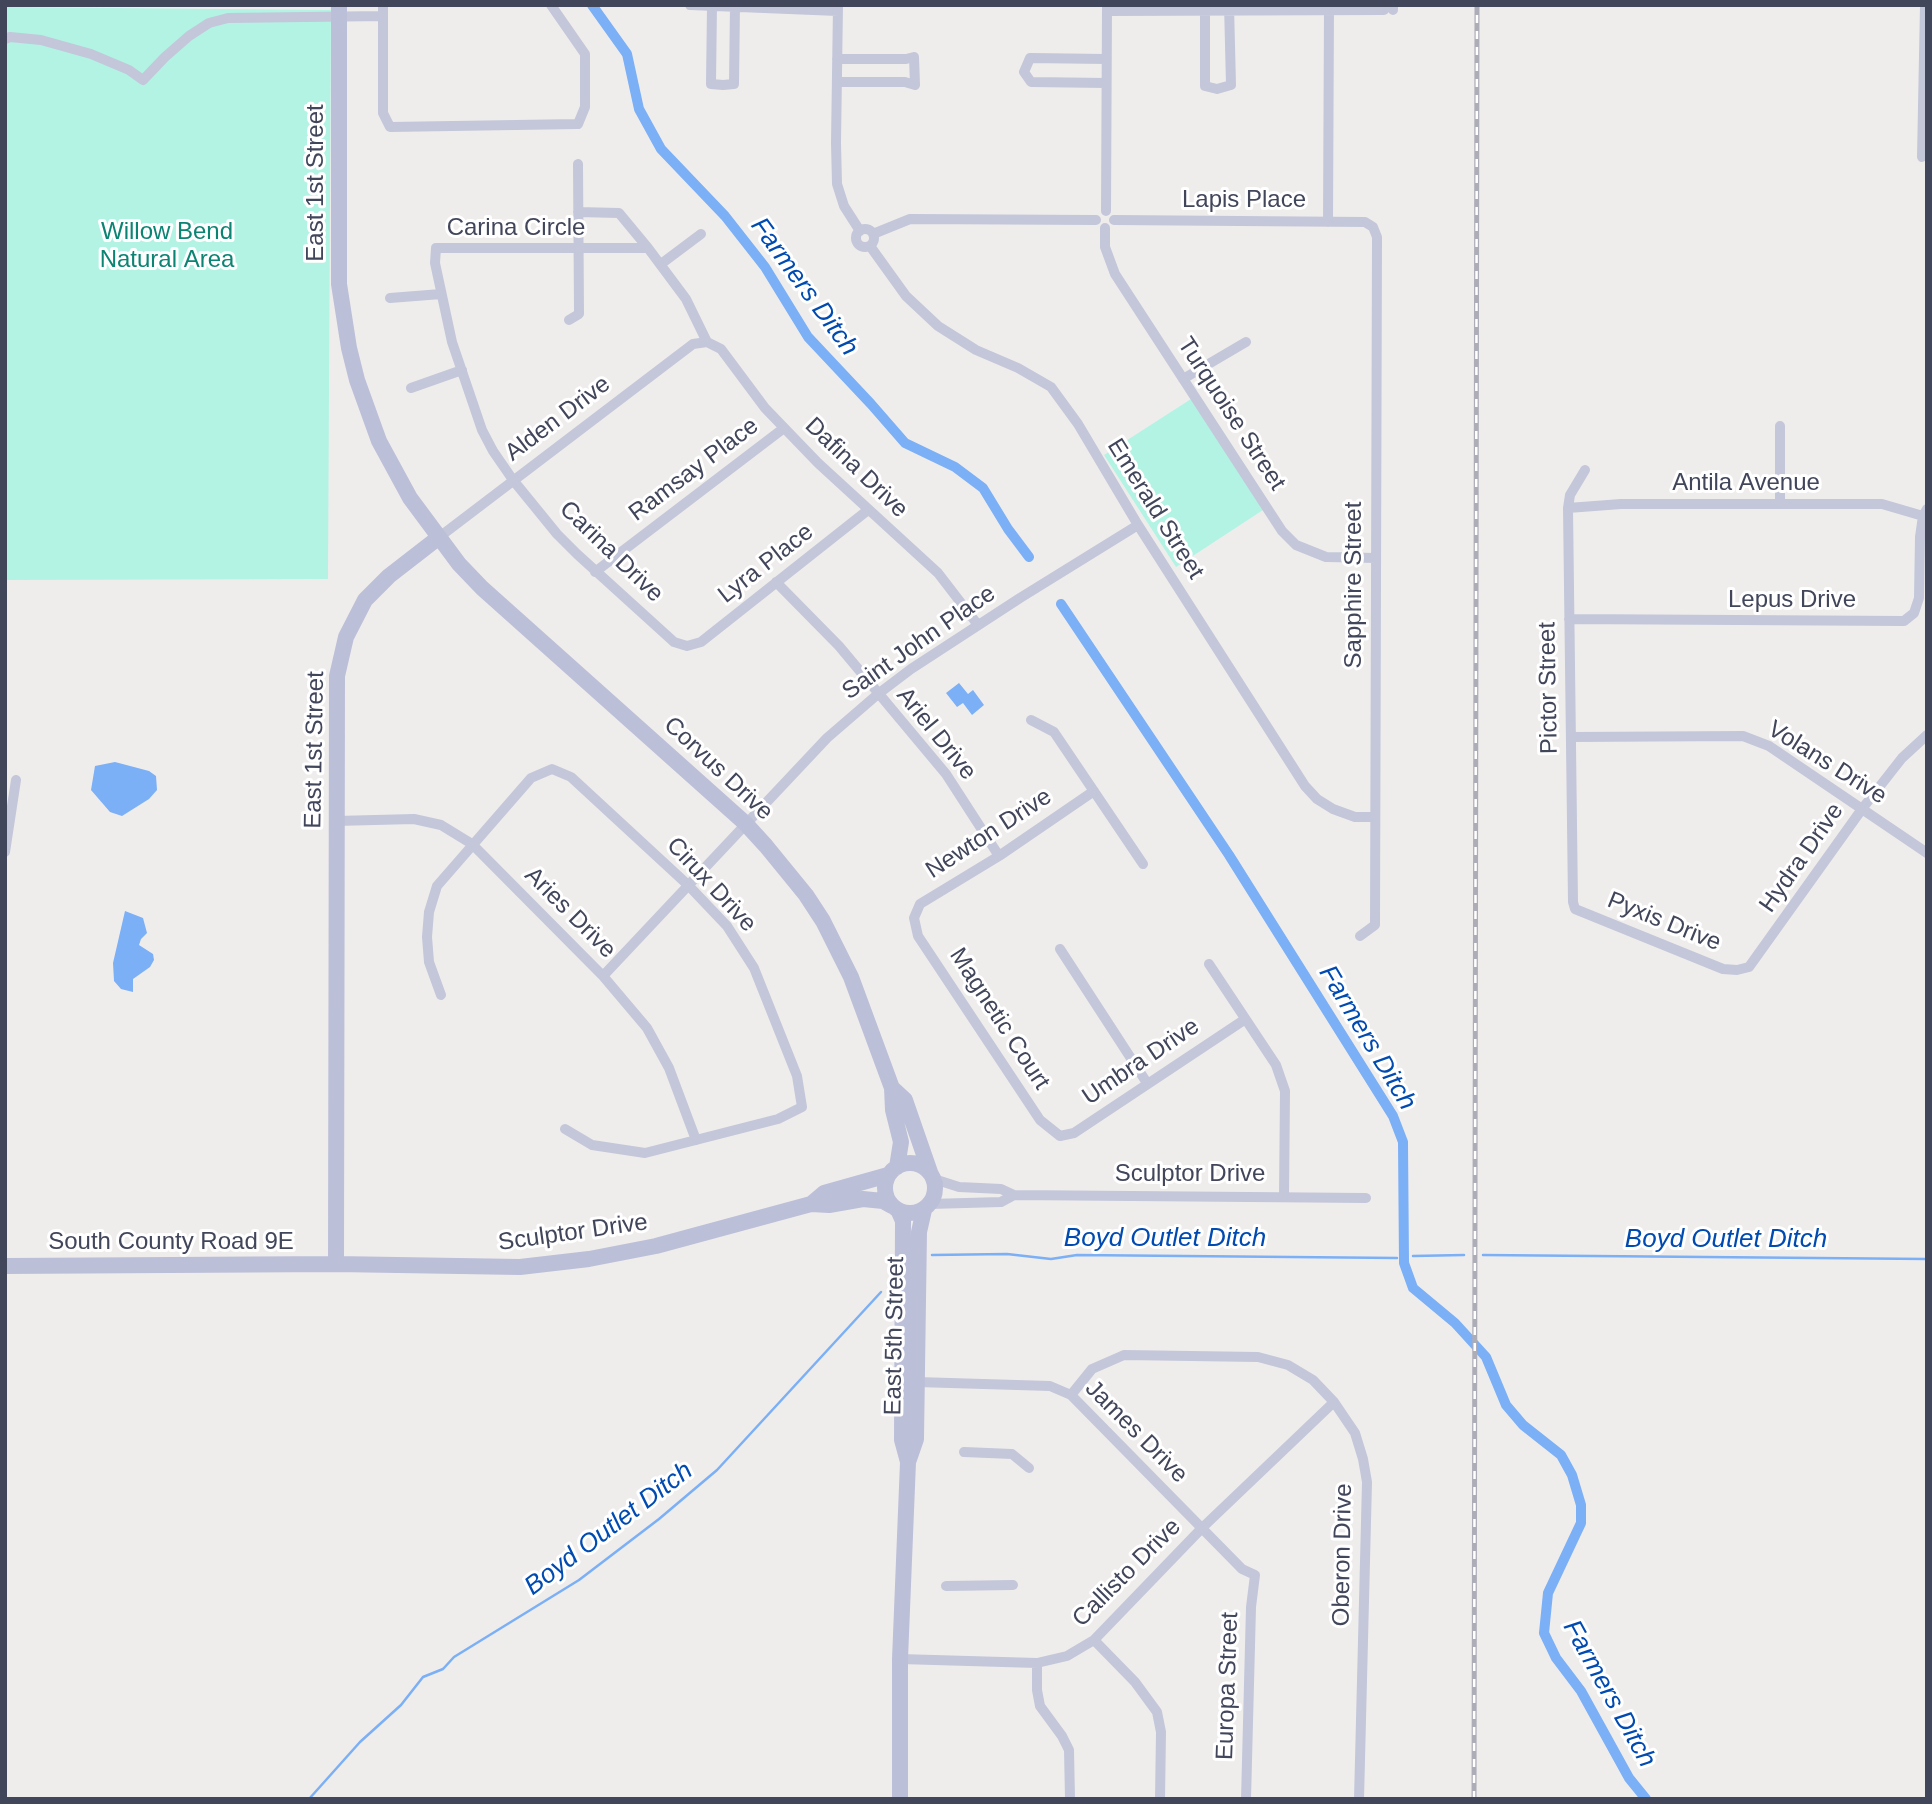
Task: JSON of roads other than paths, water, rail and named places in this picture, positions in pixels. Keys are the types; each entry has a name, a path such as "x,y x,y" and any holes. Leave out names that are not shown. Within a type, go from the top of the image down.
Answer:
{"street":[{"path":"5,38 41,40 91,54 129,70 143,80 164,57 209,23 228,18 383,11 383,113 390,127 578,124 585,107 585,54 551,5"},
{"path":"690,5 838,8 837,184 844,206 860,231"},
{"path":"1922,157 1925,5"},
{"path":"712,6 711,84 723,85 734,84 735,6"},
{"path":"1328,222 1329,7"},
{"path":"1105,223 1112,214 1106,211 1107,8 1390,8"},
{"path":"1205,8 1205,86 1217,89 1231,85 1229,8"},
{"name":"East 1st Street","path":"336,1264 337,676 346,637 370,594 438,538 410,498 379,441 363,400 349,348 342,305 338,251 339,11"},
{"path":"837,59 914,57 915,85 905,82 837,82"},
{"path":"1106,59 1030,58 1024,72 1031,82 1106,83"},
{"path":"569,320 579,314 578,164"},
{"path":"578,212 619,213 686,299 707,341"},
{"name":"Lapis Place","path":"873,234 910,219 1105,223 1364,222 1373,227"},
{"name":"Turquoise Street","path":"1105,223 1105,247 1115,274 1282,531 1296,545 1326,557 1376,558"},
{"name":"Sapphire Street","path":"1360,936 1375,925 1377,236 1373,227"},
{"path":"868,230 873,234 870,246 862,247 858,243 856,237 860,231 868,230"},
{"path":"661,264 701,234"},
{"name":"Emerald Street","path":"870,246 906,296 938,326 976,350 1018,368 1051,387 1079,424 1138,525 1305,786 1317,799 1333,809 1355,817 1374,817"},
{"name":"Carina Circle","path":"513,480 482,430 452,342 435,263 436,248 648,248"},
{"path":"390,298 441,294"},
{"name":"Alden Drive","path":"438,538 692,344 707,341"},
{"name":"Dafina Drive","path":"707,341 721,349 751,390 784,428 937,573 978,625"},
{"path":"1183,379 1246,341"},
{"path":"411,388 462,370"},
{"path":"1780,426 1780,504"},
{"name":"Ramsay Place","path":"595,572 784,428"},
{"name":"Pictor Street","path":"1575,909 1568,508 1570,495 1585,470"},
{"name":"Carina Drive","path":"513,480 557,534 595,572 674,642 687,646"},
{"name":"Antila Avenue","path":"1568,508 1621,504 1882,504 1925,512"},
{"name":"Lyra Place","path":"687,646 701,642 868,510"},
{"name":"Lepus Drive","path":"1569,619 1904,621 1913,613 1919,598 1920,537 1925,512"},
{"name":"Saint John Place","path":"603,975 827,738 878,694 978,625 1138,525"},
{"name":"Corvus Drive","path":"438,538 482,588 745,823 787,870 828,930 851,977 892,1088 893,1110 901,1142 892,1171"},
{"name":"Ariel Drive","path":"776,582 825,630 946,774 999,856"},
{"path":"1031,720 1054,732 1143,864"},
{"name":"Hydra Drive","path":"1737,970 1749,967 1754,962 1862,809 1902,758 1927,735"},
{"name":"Volans Drive","path":"1571,737 1743,736 1769,746 1927,853"},
{"name":"Cirux Drive","path":"472,844 531,778 552,769 571,777 688,885 727,926 754,968 797,1076 802,1107 778,1119 696,1140"},
{"path":"5,852 16,780"},
{"name":"Newton Drive","path":"914,918 920,905 999,856 1094,791"},
{"name":"Aries Drive","path":"336,821 414,819 441,825 472,844 603,975 648,1028 669,1068 696,1140"},
{"path":"441,995 429,962 429,912 438,886 472,844"},
{"name":"Pyxis Drive","path":"1575,909 1724,969 1737,970"},
{"name":"Magnetic Court","path":"914,918 918,936 1040,1120 1060,1136"},
{"path":"1060,949 1147,1083"},
{"path":"1209,964 1276,1065 1285,1091 1284,1197"},
{"name":"Umbra Drive","path":"1060,1136 1074,1133 1244,1020"},
{"name":"Corvus Drive","path":"892,1088 905,1100 932,1176"},
{"path":"565,1129 592,1145 645,1153 696,1140"},
{"path":"903,1164 918,1164 932,1176 934,1196 927,1207 916,1213 895,1209 885,1191 892,1171 903,1164"},
{"name":"Sculptor Drive","path":"811,1204 824,1193 892,1171"},
{"name":"Sculptor Drive","path":"932,1176 959,1187 1002,1189 1014,1195 1366,1198"},
{"name":"Sculptor Drive","path":"927,1207 1001,1202 1014,1195"},
{"name":"Sculptor Drive","path":"336,1264 520,1267 555,1264 656,1246 811,1204 829,1205 863,1199 883,1202 895,1209"},
{"name":"East 5th Street","path":"908,1462 902,1440 911,1288 919,1233 927,1207"},
{"name":"East 5th Street","path":"895,1209 903,1221 911,1288 917,1382 916,1438 908,1462 900,1659 900,1799"},
{"name":"South County Road 9E","path":"5,1266 336,1264"},
{"name":"Oberon Drive","path":"1071,1395 1091,1369 1124,1355 1258,1357 1288,1366 1313,1380 1334,1402 1355,1433 1367,1482 1359,1799"},
{"name":"James Drive","path":"917,1382 1050,1386 1071,1395 1242,1569 1255,1575"},
{"name":"Callisto Drive","path":"900,1659 1037,1663 1067,1656 1094,1640 1202,1528 1334,1402"},
{"path":"964,1452 1012,1454 1029,1468"},
{"name":"Europa Street","path":"1246,1799 1251,1607 1255,1575"},
{"path":"946,1586 1013,1585"},
{"path":"1094,1640 1135,1682 1157,1712 1161,1732 1160,1799"},
{"path":"1037,1663 1040,1706 1062,1735 1069,1750 1070,1799"}],"water":[{"path":"959,683 968,694 973,690 984,705 972,715 963,703 957,707 946,693"},
{"path":"115,762 149,771 156,776 157,790 149,799 122,816 110,812 91,790 95,766"},
{"path":"125,911 143,918 147,933 139,945 153,954 154,960 150,967 133,979 133,992 121,989 114,981 113,963"}],"waterway":[{"name":"Farmers Ditch","path":"592,5 627,54 639,109 661,149 725,216 765,267 808,337 905,443 955,467 983,488 1029,557"},
{"name":"Farmers Ditch","path":"1061,604 1229,855 1393,1116 1403,1142 1404,1263 1413,1288 1455,1323 1486,1357 1506,1405 1523,1425 1561,1455 1572,1475 1581,1505 1581,1523 1548,1593 1544,1633 1556,1658 1581,1691 1629,1778 1646,1799"},
{"name":"Boyd Outlet Ditch","path":"932,1255 1007,1254 1051,1259 1077,1255 1397,1258"},
{"name":"Boyd Outlet Ditch","path":"1413,1256 1464,1255"},
{"name":"Boyd Outlet Ditch","path":"1483,1255 1927,1259"},
{"name":"Boyd Outlet Ditch","path":"309,1799 360,1742 401,1705 423,1677 443,1669 454,1657 579,1580 659,1519 717,1470 881,1292"}],"railway":[{"path":"1474,1799 1477,5"}],"park label":[{"name":"Willow Bend Natural Area","path":"167,246"}]}
